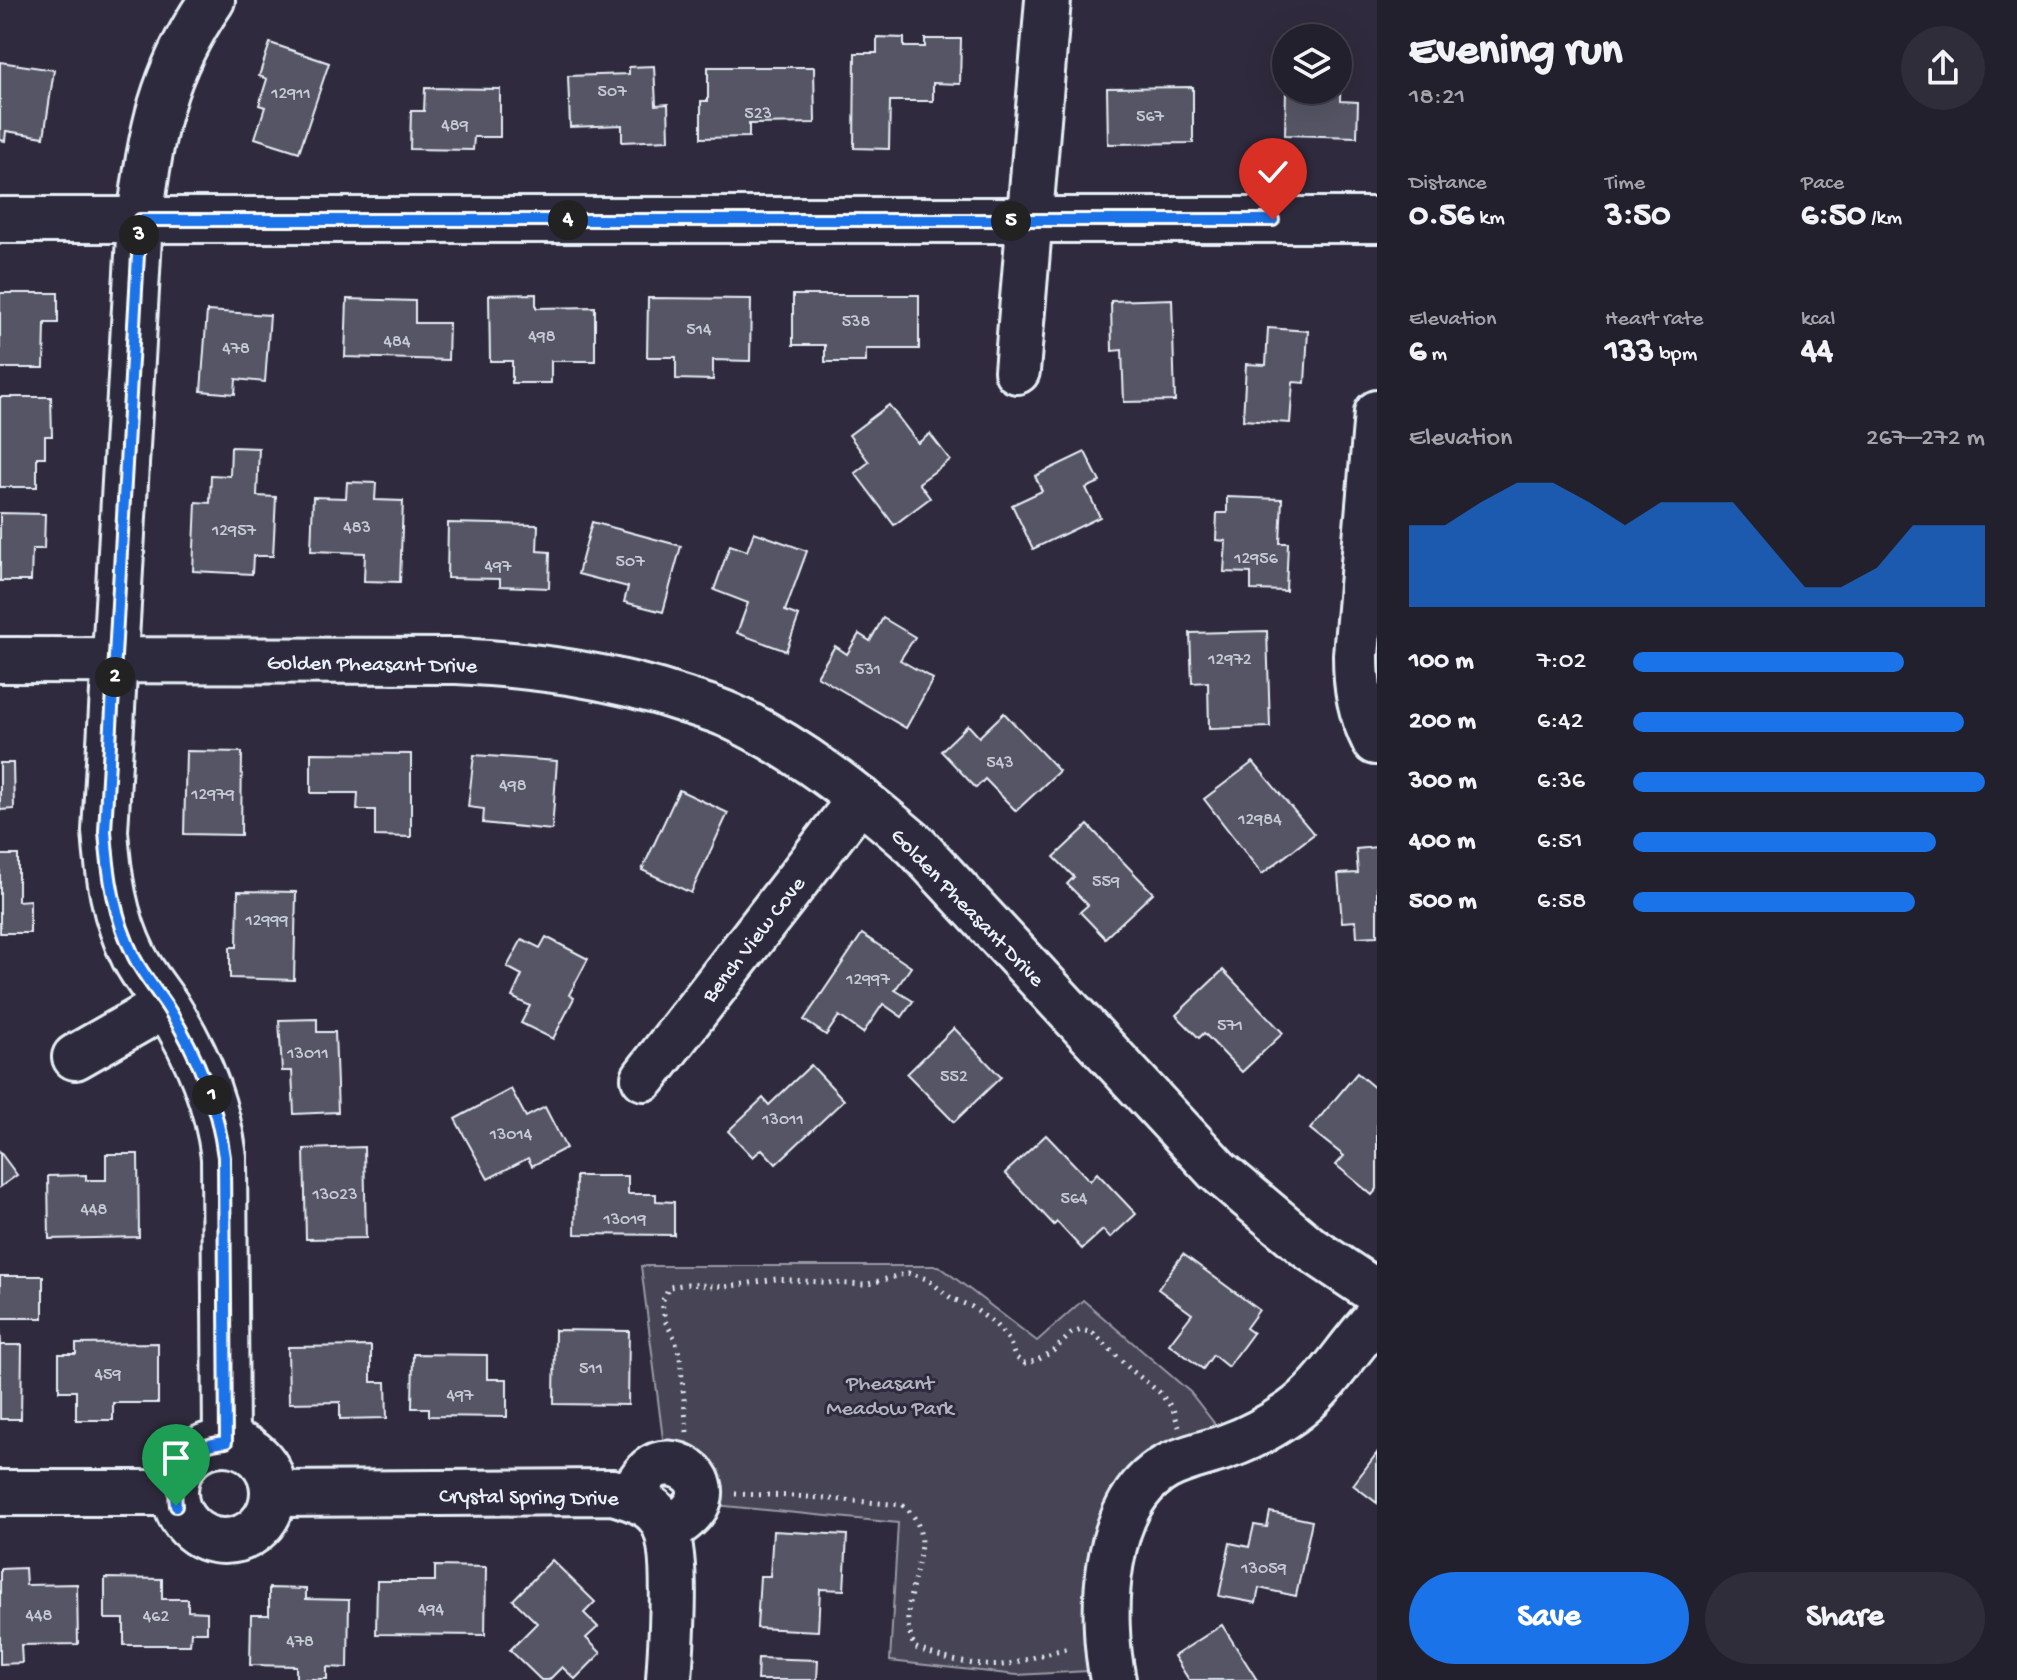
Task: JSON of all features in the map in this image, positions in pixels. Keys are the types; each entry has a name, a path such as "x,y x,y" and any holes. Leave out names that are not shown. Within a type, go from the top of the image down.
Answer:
{"street":[{"path":"212,0 183,48 157,112 147,154 140,220 105,831 111,891 120,926 135,959 195,1056 220,1122 224,1157 226,1442"},
{"path":"1017,371 1048,0"},
{"path":"0,220 1377,220"},
{"path":"1375,742 1362,716 1356,687 1356,655 1377,413"},
{"name":"Golden Pheasant Drive","path":"0,660 457,661 528,665 600,676 729,715 797,753 860,799 915,845 1217,1170 1308,1247 1377,1293"},
{"name":"Bench View Cove","path":"644,1078 860,799"},
{"path":"75,1057 166,1005"},
{"path":"1113,1680 1107,1632 1113,1544 1119,1522 1132,1500 1163,1469 1264,1431 1296,1409 1324,1383 1377,1317"},
{"path":"226,1442 239,1445 261,1459 268,1469 274,1494 271,1507 255,1530 244,1537 216,1541 191,1529 182,1519 176,1506 176,1479 190,1456 213,1443 226,1442"},
{"name":"Crystal Spring Drive","path":"274,1494 613,1492 630,1497 654,1510 667,1531 671,1552 669,1680"},
{"path":"0,1493 175,1493"}],"path":[{"path":"687,1432 680,1357 665,1321 662,1302 669,1287 688,1284 725,1287 776,1279 864,1285 908,1273 927,1279 951,1298 972,1307 995,1324 1009,1340 1015,1357 1024,1363 1036,1361 1053,1351 1071,1334 1081,1330 1093,1333 1159,1392 1173,1409 1180,1428"},
{"path":"734,1494 902,1505 912,1512 920,1525 923,1542 915,1566 908,1617 914,1647 933,1656 1001,1665 1071,1648"}],"green space":[{"name":"Pheasant Meadow Park","path":"641,1266 939,1266 1037,1341 1083,1300 1190,1392 1221,1432 1172,1447 1087,1613 1088,1671 1017,1675 890,1661 898,1523 715,1505 664,1447"}],"building":[{"path":"877,37 904,38 904,47 925,47 925,39 961,39 960,84 933,83 933,101 890,101 889,149 854,148 855,53 877,53"},
{"path":"270,43 329,63 299,152 255,138 265,107 259,105 267,79 259,76"},
{"path":"0,62 54,70 44,137 6,131 5,141 0,140"},
{"path":"654,66 656,105 668,104 669,140 622,142 622,125 570,127 568,76 629,74 629,67"},
{"path":"708,67 814,67 815,123 749,124 749,137 701,138 701,101 708,101"},
{"path":"1193,87 1193,143 1108,144 1107,88"},
{"path":"425,88 500,89 500,137 474,137 473,150 410,149 411,111 424,111"},
{"path":"1358,102 1357,137 1285,135 1286,104"},
{"path":"0,293 58,293 58,323 45,323 44,368 0,368"},
{"path":"536,294 536,308 595,307 595,361 551,361 551,383 512,383 512,361 490,361 489,295"},
{"path":"793,295 919,295 919,349 866,349 866,362 825,362 825,345 793,345"},
{"path":"648,298 751,299 750,361 713,360 713,380 676,379 676,357 647,357"},
{"path":"347,299 415,301 415,323 449,323 448,360 345,357"},
{"path":"1172,299 1175,401 1124,402 1122,350 1112,351 1111,301"},
{"path":"207,311 270,315 265,382 236,379 235,394 201,391"},
{"path":"1268,328 1308,331 1305,383 1293,382 1290,423 1243,420 1246,364 1266,365"},
{"path":"0,397 51,397 52,436 45,436 45,457 37,457 37,487 0,487"},
{"path":"889,405 918,443 930,434 950,460 919,483 930,498 894,525 855,473 869,462 849,435"},
{"path":"231,447 259,448 257,496 276,497 273,556 253,556 252,574 193,571 196,502 210,503 211,475 230,476"},
{"path":"1085,452 1100,482 1086,488 1100,517 1033,549 1012,505 1042,491 1035,476"},
{"path":"347,482 376,483 375,500 403,501 400,582 364,581 365,553 311,551 313,497 346,498"},
{"path":"1227,497 1282,499 1280,543 1288,543 1286,591 1251,590 1251,573 1224,572 1226,541 1216,540 1217,513 1227,513"},
{"path":"0,513 45,514 44,549 32,549 31,581 0,581"},
{"path":"592,522 681,546 663,612 624,602 628,587 578,574"},
{"path":"448,523 538,525 537,551 550,552 549,588 500,586 500,579 447,578"},
{"path":"754,532 807,551 785,611 799,616 786,651 737,633 748,603 714,590 730,545 747,551"},
{"path":"883,618 915,637 900,660 933,679 906,728 817,676 835,646 847,654 859,634 870,641"},
{"path":"1267,631 1270,727 1209,729 1208,682 1192,683 1190,633"},
{"path":"1004,713 1059,771 1016,811 985,779 976,788 941,751 968,725 979,737"},
{"path":"186,751 242,752 241,835 184,834"},
{"path":"311,753 411,754 411,837 375,836 375,810 357,810 358,793 311,793"},
{"path":"474,755 557,761 552,830 483,823 484,809 468,807"},
{"path":"1253,762 1314,834 1262,874 1204,799"},
{"path":"0,763 13,763 14,809 0,810"},
{"path":"679,790 728,813 691,893 642,870"},
{"path":"1088,825 1153,893 1105,938 1080,912 1088,905 1067,884 1074,877 1054,857"},
{"path":"1377,847 1377,936 1357,937 1356,921 1342,922 1338,874 1358,873 1356,849"},
{"path":"0,855 18,855 18,901 30,900 30,933 0,933"},
{"path":"238,891 296,892 294,980 230,978 230,947 237,947"},
{"path":"862,934 911,967 895,990 913,1001 902,1017 883,1004 863,1033 839,1016 826,1035 804,1020"},
{"path":"546,937 588,959 569,995 574,998 553,1039 521,1023 530,1006 512,997 522,975 507,967 522,939 540,948"},
{"path":"1223,970 1283,1033 1242,1072 1204,1033 1199,1038 1176,1015"},
{"path":"317,1019 317,1032 335,1032 338,1112 294,1114 292,1071 282,1071 279,1020"},
{"path":"954,1028 1001,1077 954,1122 907,1074"},
{"path":"811,1065 844,1100 776,1164 762,1149 753,1157 728,1131 763,1098 769,1105"},
{"path":"1357,1073 1377,1090 1377,1189 1372,1195 1336,1165 1344,1156 1310,1129"},
{"path":"511,1089 526,1117 545,1107 566,1148 532,1166 528,1158 488,1179 455,1119"},
{"path":"1046,1135 1090,1181 1097,1173 1136,1214 1110,1238 1103,1230 1082,1249 1057,1222 1054,1225 1005,1173"},
{"path":"364,1147 366,1238 306,1239 304,1149"},
{"path":"0,1152 17,1175 0,1187"},
{"path":"106,1154 138,1154 139,1237 49,1239 48,1176 86,1175 86,1180 106,1180"},
{"path":"576,1176 628,1176 628,1194 656,1194 656,1201 674,1202 674,1235 575,1234"},
{"path":"1183,1254 1259,1310 1246,1328 1253,1333 1228,1367 1213,1355 1203,1369 1169,1344 1192,1314 1158,1289"},
{"path":"0,1276 43,1276 43,1318 0,1318"},
{"path":"0,1327 1,1345 22,1345 21,1419 0,1419"},
{"path":"555,1330 629,1331 628,1405 554,1404"},
{"path":"158,1343 158,1403 113,1403 113,1420 76,1420 76,1391 59,1391 59,1354 76,1354 76,1344"},
{"path":"371,1346 371,1382 386,1382 387,1418 340,1419 340,1402 289,1403 288,1347"},
{"path":"413,1354 487,1355 487,1379 507,1379 507,1417 429,1416 429,1408 412,1408"},
{"path":"1377,1453 1377,1503 1353,1485"},
{"path":"1270,1512 1312,1521 1296,1596 1259,1588 1256,1603 1219,1596 1230,1543 1249,1547 1254,1525 1267,1527"},
{"path":"773,1531 847,1535 844,1590 820,1589 818,1631 757,1628 760,1576 770,1576"},
{"path":"552,1560 595,1602 584,1613 598,1627 586,1638 601,1653 575,1679 562,1667 549,1680 541,1680 510,1650 537,1623 513,1600"},
{"path":"435,1566 486,1567 485,1635 376,1634 377,1581 435,1581"},
{"path":"25,1568 26,1585 77,1584 78,1644 21,1645 22,1663 0,1664 0,1569"},
{"path":"105,1578 162,1579 162,1599 188,1599 188,1611 207,1612 207,1632 191,1632 190,1645 124,1645 124,1619 105,1619"},
{"path":"269,1588 306,1589 306,1599 349,1600 348,1668 327,1667 327,1679 296,1679 296,1666 250,1665 251,1615 269,1615"},
{"path":"1222,1625 1257,1680 1189,1680 1174,1656"},
{"path":"758,1658 818,1660 817,1680 757,1680"}],"route":[{"path":"176,1506 176,1479 181,1467 200,1448 226,1442 224,1157 220,1122 211,1092 180,1027 135,959 120,926 107,861 105,831 140,220 1273,220"}]}
